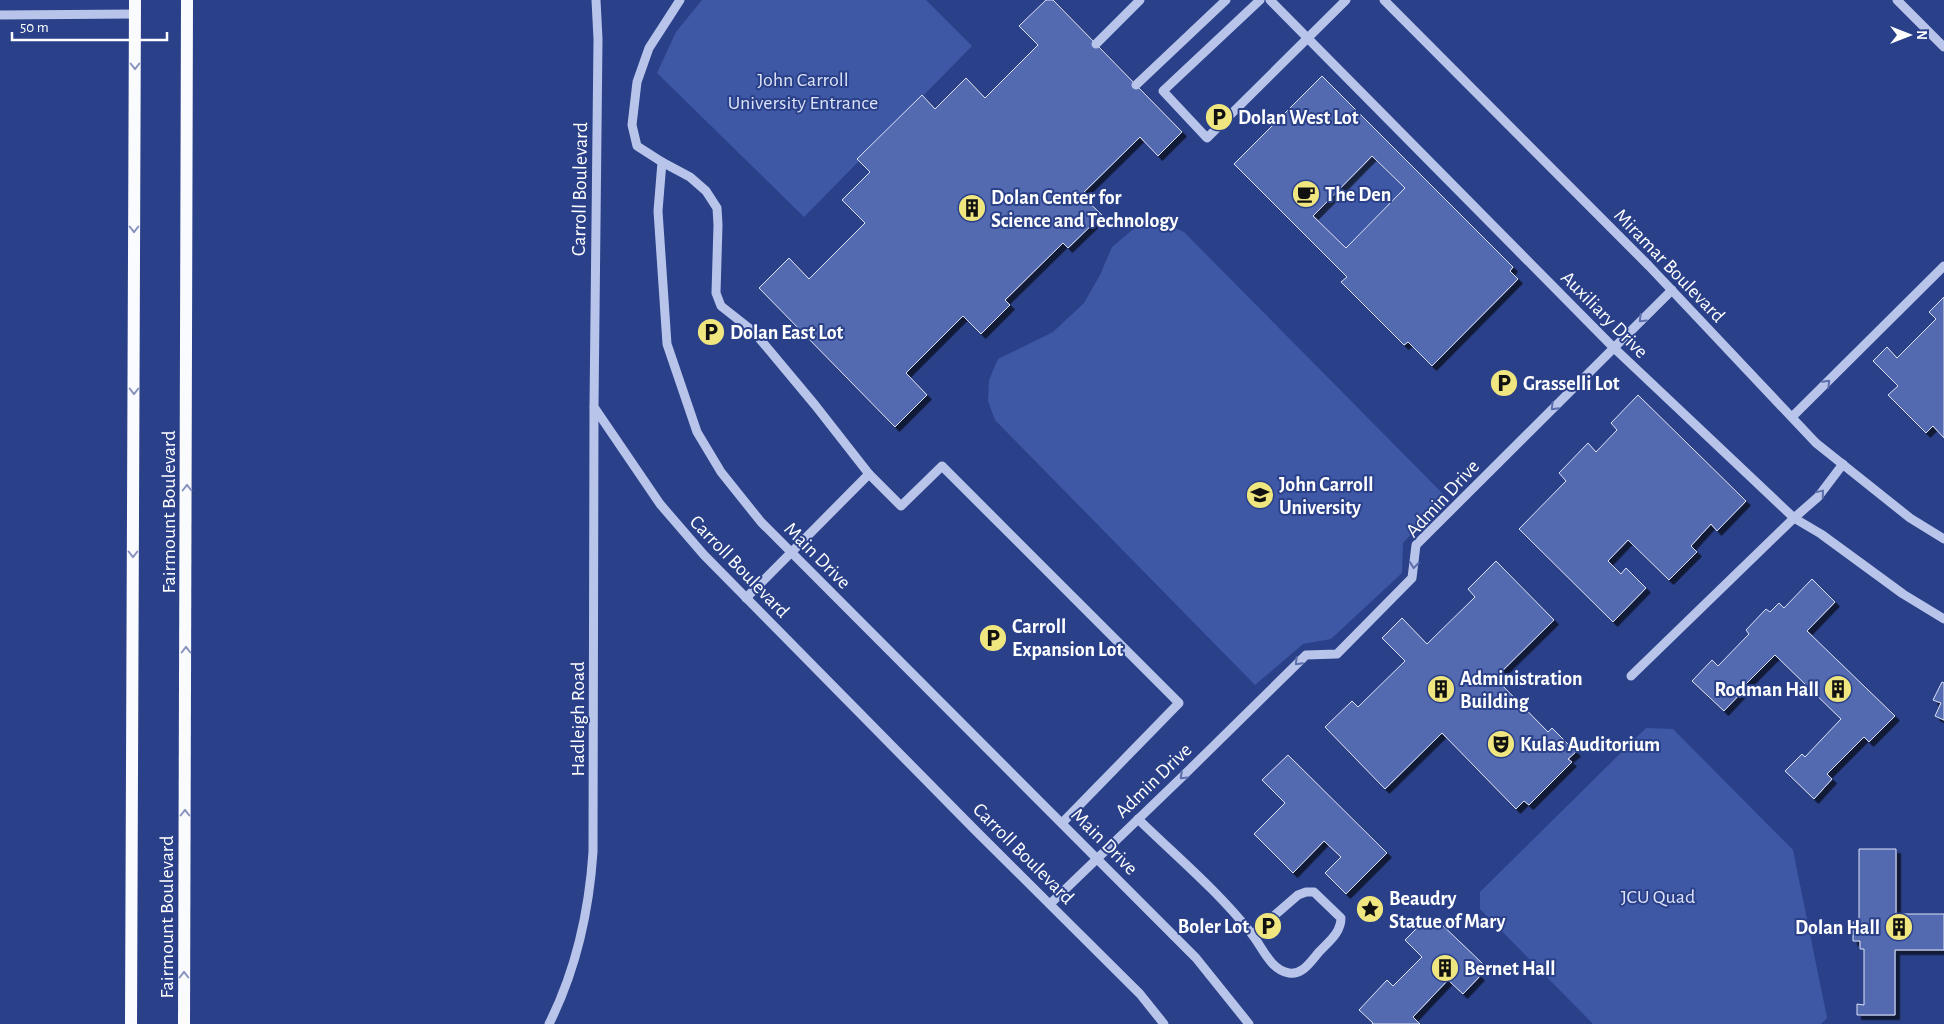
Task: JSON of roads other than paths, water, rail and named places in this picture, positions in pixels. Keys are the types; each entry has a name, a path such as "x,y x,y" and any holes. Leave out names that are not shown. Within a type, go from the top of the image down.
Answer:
{"main road":[{"name":"Fairmount Boulevard","path":"132,1024 135,0"},
{"name":"Fairmount Boulevard","path":"184,1024 187,0"}],"street":[{"name":"Carroll Boulevard","path":"596,0 598,49 594,408 666,512 704,555 975,830 1051,903 1140,994 1164,1024"},
{"path":"680,0 649,48 637,82 632,125 637,146 690,177 706,191 717,208 716,293 721,306 754,332 816,405 869,474 901,506 942,466 1179,704 1062,823"},
{"path":"1096,44 1140,0"},
{"path":"1136,85 1226,0"},
{"path":"1260,0 1163,91 1207,138 1346,0"},
{"name":"Auxiliary Drive","path":"1270,0 1613,347 1794,518 1821,534 1903,594 1944,619"},
{"name":"Miramar Boulevard","path":"1384,0 1672,290 1816,443 1910,518 1944,539"},
{"path":"1897,0 1944,47"},
{"path":"0,15 135,14"},
{"name":"Main Drive","path":"662,162 658,211 667,344 697,432 721,472 760,522 1196,958 1249,1024"},
{"path":"1792,417 1944,266"},
{"name":"Admin Drive","path":"1051,903 1306,655 1337,654 1412,578 1416,545 1672,290"},
{"name":"Hadleigh Road","path":"549,1024 574,962 581,936 591,880 593,852 594,408"},
{"path":"1631,676 1818,497 1843,464"},
{"path":"746,598 869,474"},
{"path":"1138,819 1230,908 1253,934 1263,952 1280,969 1288,973 1296,973 1304,969 1337,933 1341,924 1341,918 1314,892 1306,892 1298,896 1253,934"}],"place":[{"name":"Dolan West Lot","path":"1219,117"},
{"name":"The Den","path":"1306,194"},
{"name":"Dolan Center for Science and Technology","path":"972,208"},
{"name":"Dolan East Lot","path":"711,332"},
{"name":"Grasselli Lot","path":"1504,383"},
{"name":"John Carroll University","path":"1260,495"},
{"name":"Carroll Expansion Lot","path":"993,638"},
{"name":"Administration Building","path":"1441,689"},
{"name":"Rodman Hall","path":"1838,689"},
{"name":"Kulas Auditorium","path":"1501,744"},
{"name":"Beaudry Statue of Mary","path":"1370,909"},
{"name":"Boler Lot","path":"1268,926"},
{"name":"Dolan Hall","path":"1899,927"},
{"name":"Bernet Hall","path":"1445,968"}],"park label":[{"name":"John Carroll University Entrance","path":"803,90"},
{"name":"JCU Quad","path":"1658,896"}]}
